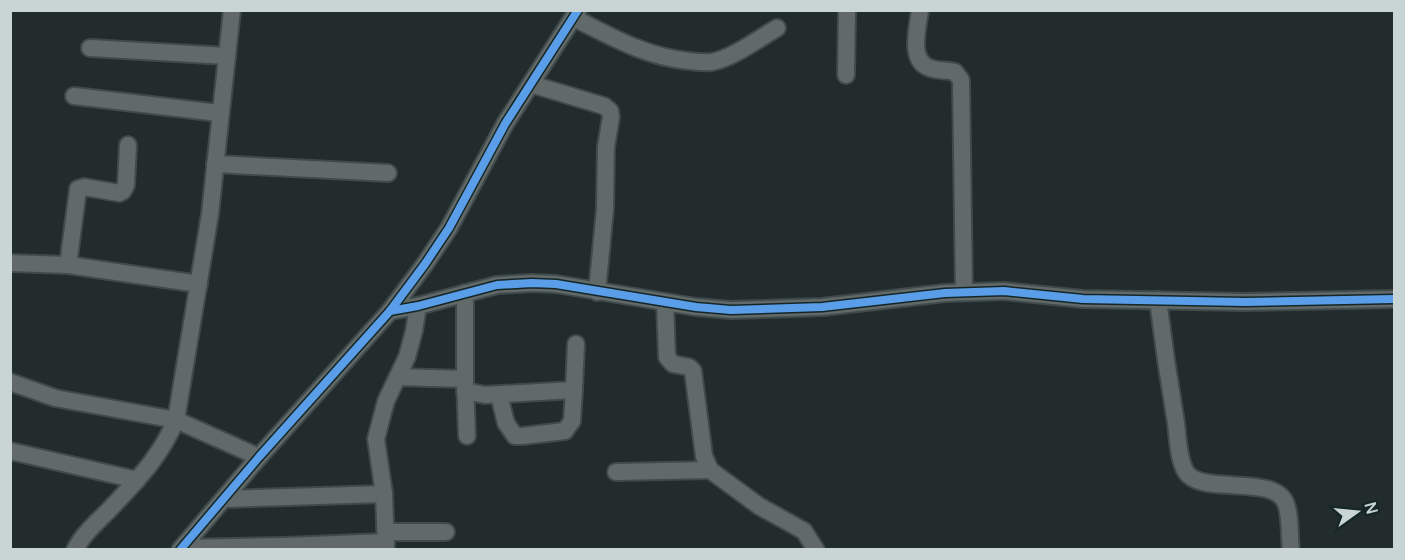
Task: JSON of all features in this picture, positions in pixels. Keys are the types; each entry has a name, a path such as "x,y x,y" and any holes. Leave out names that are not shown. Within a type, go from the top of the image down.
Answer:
{"street":[{"path":"75,549 166,444 176,420 199,284 232,10"},
{"path":"846,75 847,10"},
{"path":"920,10 916,46 920,62 929,68 955,72 961,80 964,292"},
{"path":"181,549 259,457 390,311 448,228 505,124 576,14 636,49 671,59 702,63 713,62 727,56 777,28"},
{"path":"90,48 227,56"},
{"path":"531,84 604,106 610,111 606,147 605,209 597,292"},
{"path":"74,96 219,113"},
{"path":"68,265 78,189 84,187 119,193 123,191 126,185 128,145"},
{"path":"214,164 388,173"},
{"path":"10,263 68,265 199,284"},
{"path":"390,311 497,285 532,283 556,284 597,292 731,310 822,307 964,292 1004,291 1083,299 1245,302 1395,299"},
{"path":"465,293 466,436"},
{"path":"1158,300 1179,446 1186,473 1202,482 1262,487 1282,497 1287,507 1291,549"},
{"path":"665,302 667,357 673,364 689,367 693,371 704,456 710,470 759,506 804,531 816,549"},
{"path":"386,541 384,494 376,439 386,401 407,357 418,306"},
{"path":"499,395 509,429 515,436 560,432 568,428 572,421 576,344"},
{"path":"398,377 465,385 485,395 573,390"},
{"path":"10,382 55,398 176,420 259,457"},
{"path":"10,451 137,480"},
{"path":"616,472 710,470"},
{"path":"225,499 384,494"},
{"path":"181,549 386,541 446,532"}],"cycle path":[{"path":"180,550 259,457 390,311 425,264 449,228 505,124 578,10"},
{"path":"390,311 497,285 532,283 556,284 696,307 731,310 822,307 945,293 1004,291 1083,299 1245,302 1394,299"}]}
